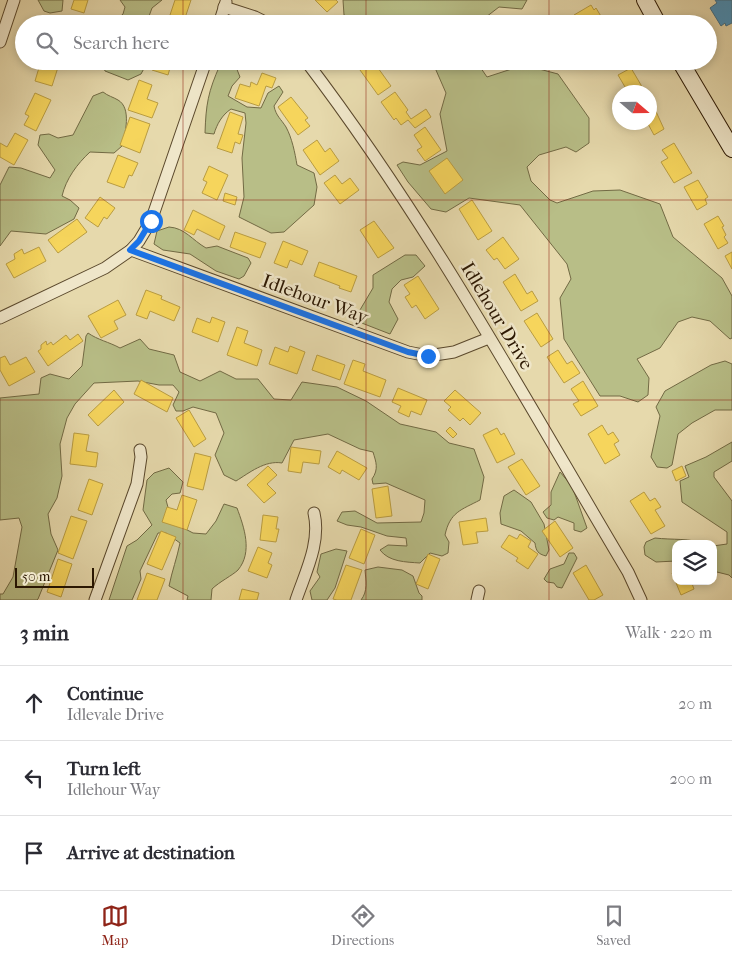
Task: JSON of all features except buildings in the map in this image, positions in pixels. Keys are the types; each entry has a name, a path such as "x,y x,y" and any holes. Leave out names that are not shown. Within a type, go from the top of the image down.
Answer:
{"street":[{"path":"0,42 14,0"},
{"path":"645,0 653,15"},
{"path":"225,4 250,15"},
{"path":"0,318 105,268 139,241 151,221 203,70"},
{"name":"Idlehour Drive","path":"313,70 332,95 444,262 628,572 641,600"},
{"path":"685,70 732,149"},
{"name":"Idlehour Way","path":"130,250 408,352 428,356 454,352 489,338"},
{"path":"95,600 137,484 141,458 140,450"},
{"path":"296,600 314,547 316,521 314,514"}],"green space":[{"path":"38,0 63,0 62,11 50,13 44,11"},
{"path":"120,0 162,0 152,8 149,15 122,15 125,7"},
{"path":"343,0 527,0 522,9 499,7 489,15 344,15"},
{"path":"143,70 141,74 128,80 105,71"},
{"path":"218,70 237,70 240,77 232,86 228,96 247,107 261,108 268,93 279,86 283,92 274,106 277,115 290,136 297,165 314,173 317,187 314,205 284,232 271,233 239,217 244,197 242,158 246,123 245,113 231,109 220,120 214,134 205,133 208,98"},
{"path":"436,70 482,70 487,77 509,70 543,70 558,74 589,118 589,143 576,152 566,147 539,155 527,167 531,181 550,200 557,203 593,191 620,190 660,204 673,237 722,278 732,296 732,338 730,339 710,321 692,317 678,322 660,348 637,359 649,378 648,395 638,402 620,396 600,396 564,339 560,298 571,279 567,264 520,205 469,198 446,212 431,209 408,182 397,165 403,162 420,165 447,151 440,114 446,93"},
{"path":"103,92 118,100 125,109 126,128 122,146 114,153 90,152 73,172 62,196 79,208 74,219 46,234 11,231 0,246 0,185 9,167 21,168 50,178 55,170 38,145 40,135 49,134 58,138 73,135 93,96"},
{"path":"169,227 184,232 206,248 217,246 248,258 251,263 244,276 239,279 216,271 190,254 163,250 154,244 157,231"},
{"path":"405,255 416,255 425,266 413,277 401,280 392,289 389,302 398,319 390,334 354,320 373,288 373,275"},
{"path":"88,333 120,348 140,339 149,349 174,355 180,372 200,381 220,371 236,379 258,379 274,399 291,400 302,382 337,387 366,401 400,424 436,432 449,443 474,449 484,477 480,500 453,516 445,535 449,542 448,553 442,556 430,553 420,563 393,559 380,550 388,545 407,546 406,538 387,536 337,521 342,512 355,511 377,523 421,522 425,500 386,483 373,484 372,479 376,472 376,466 373,452 360,449 328,434 294,440 282,463 263,465 236,481 224,475 215,455 224,433 216,413 193,407 183,411 176,411 173,405 179,392 173,385 159,385 138,381 94,383 75,404 67,418 60,444 62,476 57,498 48,514 51,534 58,550 38,599 0,600 0,594 3,594 13,577 22,527 19,518 0,520 0,398 39,394 41,378 50,374 69,379 82,366"},
{"path":"725,361 732,364 732,410 715,410 692,423 678,434 672,465 667,468 657,467 651,457 660,416 656,407 665,391 711,365"},
{"path":"732,442 732,461 714,472 714,477 732,501 732,578 729,575 717,572 717,545 727,544 727,532 682,502 680,481 689,477 685,466 706,457"},
{"path":"169,468 183,482 180,493 172,494 166,500 172,522 193,533 206,534 216,521 224,504 237,508 246,539 243,563 236,572 212,589 211,600 187,600 188,596 169,586 180,543 166,533 158,533 140,571 141,579 132,600 109,600 127,546 137,540 152,525 143,510 147,480 154,473"},
{"path":"560,472 572,486 587,528 581,532 574,530 574,523 558,517 554,520 547,518 543,512 551,505 551,492"},
{"path":"514,490 531,502 544,524 549,550 546,556 538,552 535,543 521,531 501,524 500,513 504,496"},
{"path":"655,538 687,540 672,540 672,561 656,562 645,555 644,547 646,542"},
{"path":"336,549 347,551 335,588 327,600 312,600 310,591 320,577 317,572 321,554"},
{"path":"569,553 574,553 577,558 562,588 557,587 554,583 547,582 544,579 550,569 564,564"},
{"path":"378,567 402,570 413,576 422,600 361,600 366,589 365,570"}],"route":[{"path":"151,221 139,241 130,250 408,352 428,356"}]}
